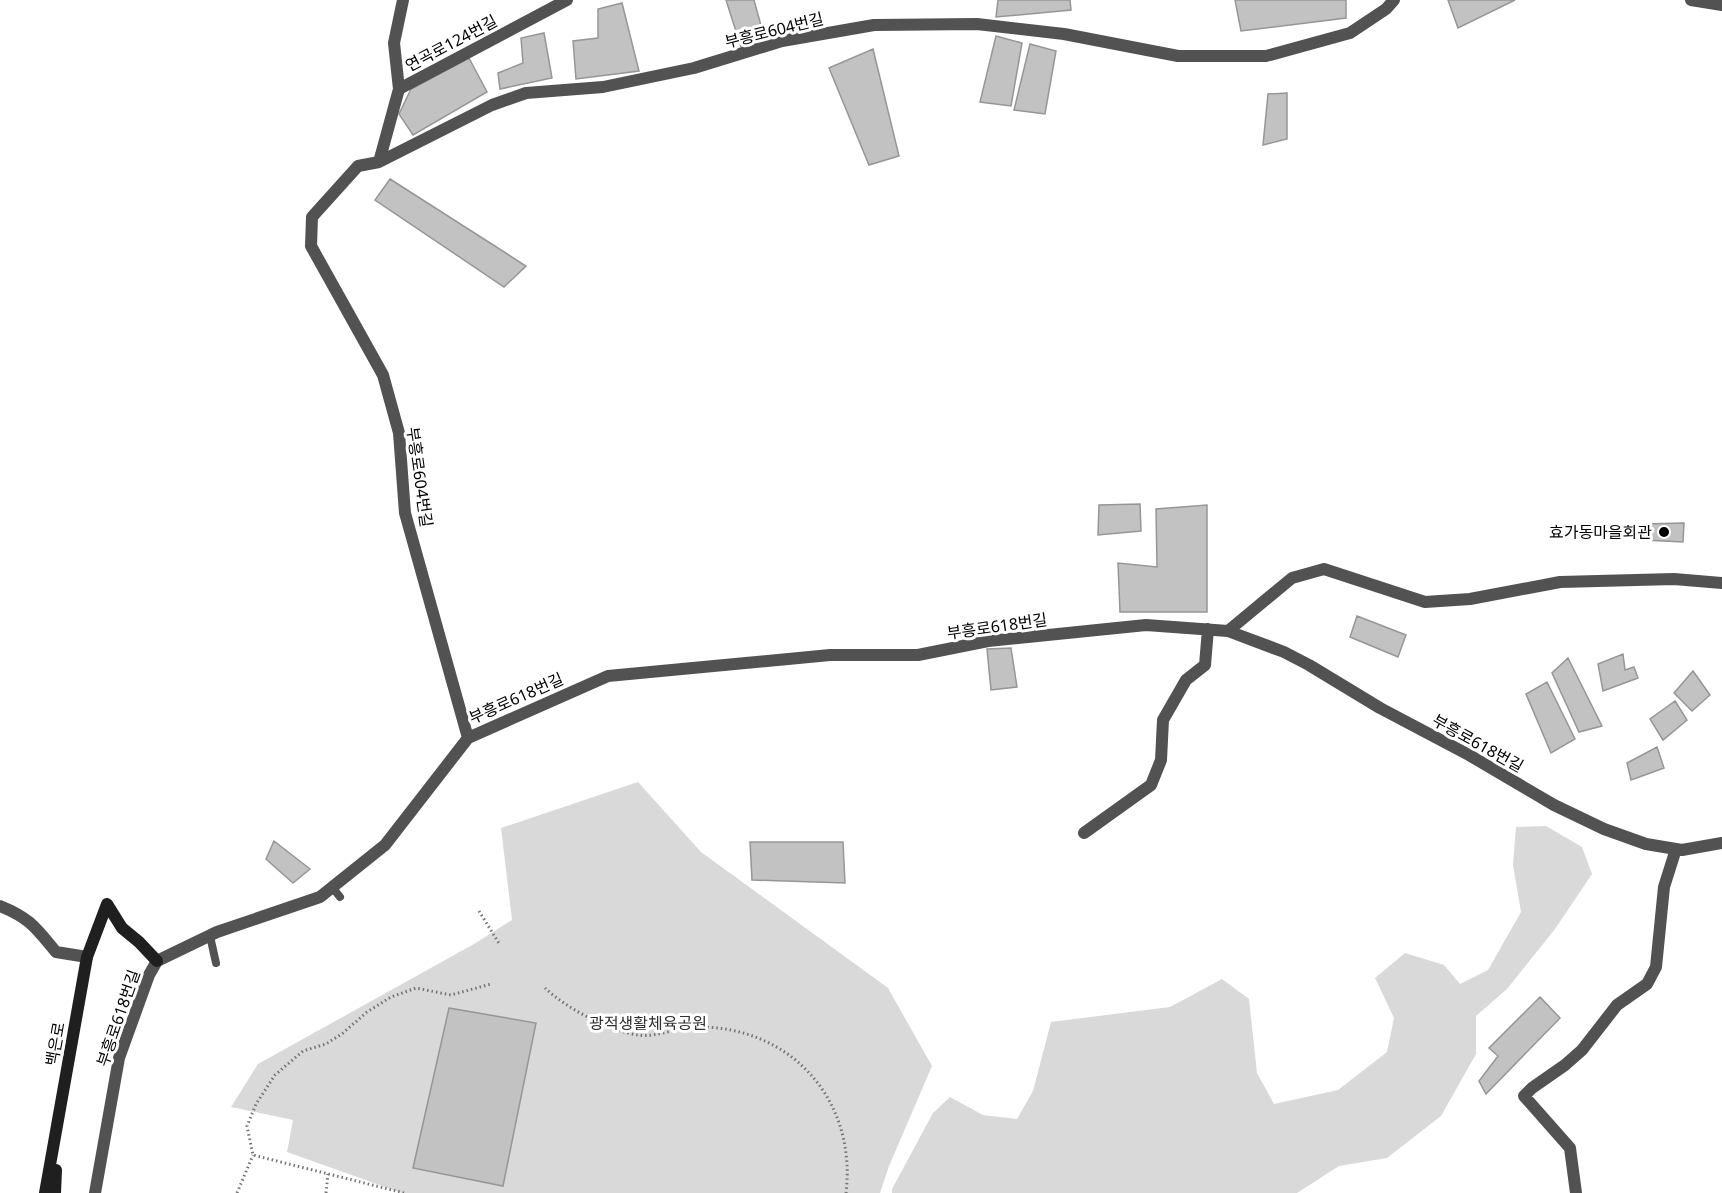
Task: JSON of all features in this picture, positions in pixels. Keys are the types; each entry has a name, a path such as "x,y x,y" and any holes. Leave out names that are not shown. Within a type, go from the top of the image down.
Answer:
{"street":[{"name":"연곡로124번길","path":"403,0 394,43 399,89 567,0"},
{"name":"부흥로604번길","path":"468,738 405,513 399,433 383,375 311,246 312,217 358,166 379,162 492,105 526,93 603,87 694,68 782,41 874,25 977,24 1064,34 1178,56 1266,56 1350,33 1386,9 1394,0"},
{"path":"1691,0 1722,5"},
{"path":"379,162 399,89"},
{"path":"1228,631 1292,578 1324,569 1425,602 1470,599 1560,582 1674,579 1722,583"},
{"name":"부흥로618번길","path":"95,1193 118,1058 149,975 158,961 217,932 336,892 385,845 468,738 608,676 830,655 918,655 988,641 1146,625 1228,631 1309,664 1380,708 1469,755 1554,805 1604,829 1646,844 1682,850 1722,843"},
{"path":"1084,833 1151,785 1161,760 1163,720 1186,680 1205,665 1208,630"},
{"path":"1576,1193 1570,1148 1524,1096 1582,1050 1617,1005 1647,984 1656,967 1664,887 1676,849"},
{"name":"백은로","path":"45,1193 87,957 107,904 122,928 158,961"},
{"path":"0,906 21,914 33,924 56,952 87,957"},
{"path":"55,1193 57,1128"}],"lane":[{"path":"210,936 216,963"}],"path":[{"path":"479,911 500,945"},
{"path":"237,1193 253,1155 247,1126 256,1104 275,1075 303,1051 326,1044 344,1033 367,1012 391,997 417,988 451,995 490,984"},
{"path":"545,988 559,1001 584,1015 639,1035 696,1027 742,1032 771,1042 808,1072 824,1089 841,1123 848,1166 846,1193"},
{"path":"253,1155 404,1193"},
{"path":"326,1193 328,1174"}],"green space":[{"name":"광적생활체육공원","path":"638,782 701,852 888,988 932,1066 889,1166 880,1193 402,1193 287,1152 293,1120 231,1107 258,1064 474,944 512,920 501,828"},
{"path":"1546,826 1582,847 1592,874 1555,929 1507,989 1476,1016 1476,1054 1441,1116 1387,1158 1339,1166 1297,1193 892,1193 892,1189 933,1113 950,1097 983,1115 1017,1119 1033,1091 1051,1022 1170,1007 1222,979 1249,999 1257,1073 1274,1104 1338,1090 1387,1052 1394,1018 1375,978 1405,953 1444,965 1460,984 1488,970 1521,912 1513,865 1516,827"}],"building":[{"path":"726,0 754,0 765,40 741,47"},
{"path":"998,0 1070,0 1071,10 996,17"},
{"path":"1235,0 1346,0 1346,18 1241,31"},
{"path":"1448,0 1515,0 1458,28"},
{"path":"622,3 639,71 576,79 573,41 598,38 598,9"},
{"path":"544,33 552,78 500,89 498,73 523,63 521,38"},
{"path":"996,36 1022,43 1011,106 980,102"},
{"path":"1030,44 1056,51 1045,114 1014,110"},
{"path":"873,49 899,156 869,165 829,68"},
{"path":"469,58 487,92 413,135 399,114 411,89"},
{"path":"1287,93 1287,139 1263,145 1268,94"},
{"path":"390,179 526,266 504,287 375,200"},
{"path":"1140,504 1141,531 1098,535 1099,505"},
{"path":"1207,505 1207,612 1120,612 1118,563 1157,567 1156,509"},
{"name":"효가동마을회관","path":"1684,523 1683,542 1643,540 1644,524"},
{"path":"1357,616 1406,635 1398,657 1350,637"},
{"path":"1011,648 1017,687 991,690 987,649"},
{"path":"1623,654 1625,670 1634,667 1638,678 1603,691 1598,664"},
{"path":"1568,658 1602,726 1579,732 1552,673"},
{"path":"1693,671 1710,695 1692,711 1674,693"},
{"path":"1547,682 1575,739 1551,753 1526,694"},
{"path":"1675,701 1687,720 1663,740 1650,719"},
{"path":"1657,747 1664,768 1631,780 1627,763"},
{"path":"274,841 310,869 293,883 266,859"},
{"path":"750,842 843,842 845,883 752,880"},
{"path":"1540,997 1560,1018 1486,1094 1479,1081 1498,1056 1489,1048"},
{"path":"449,1008 536,1023 503,1186 413,1168"}],"place":[{"name":"효가동마을회관","path":"1664,532"}]}
